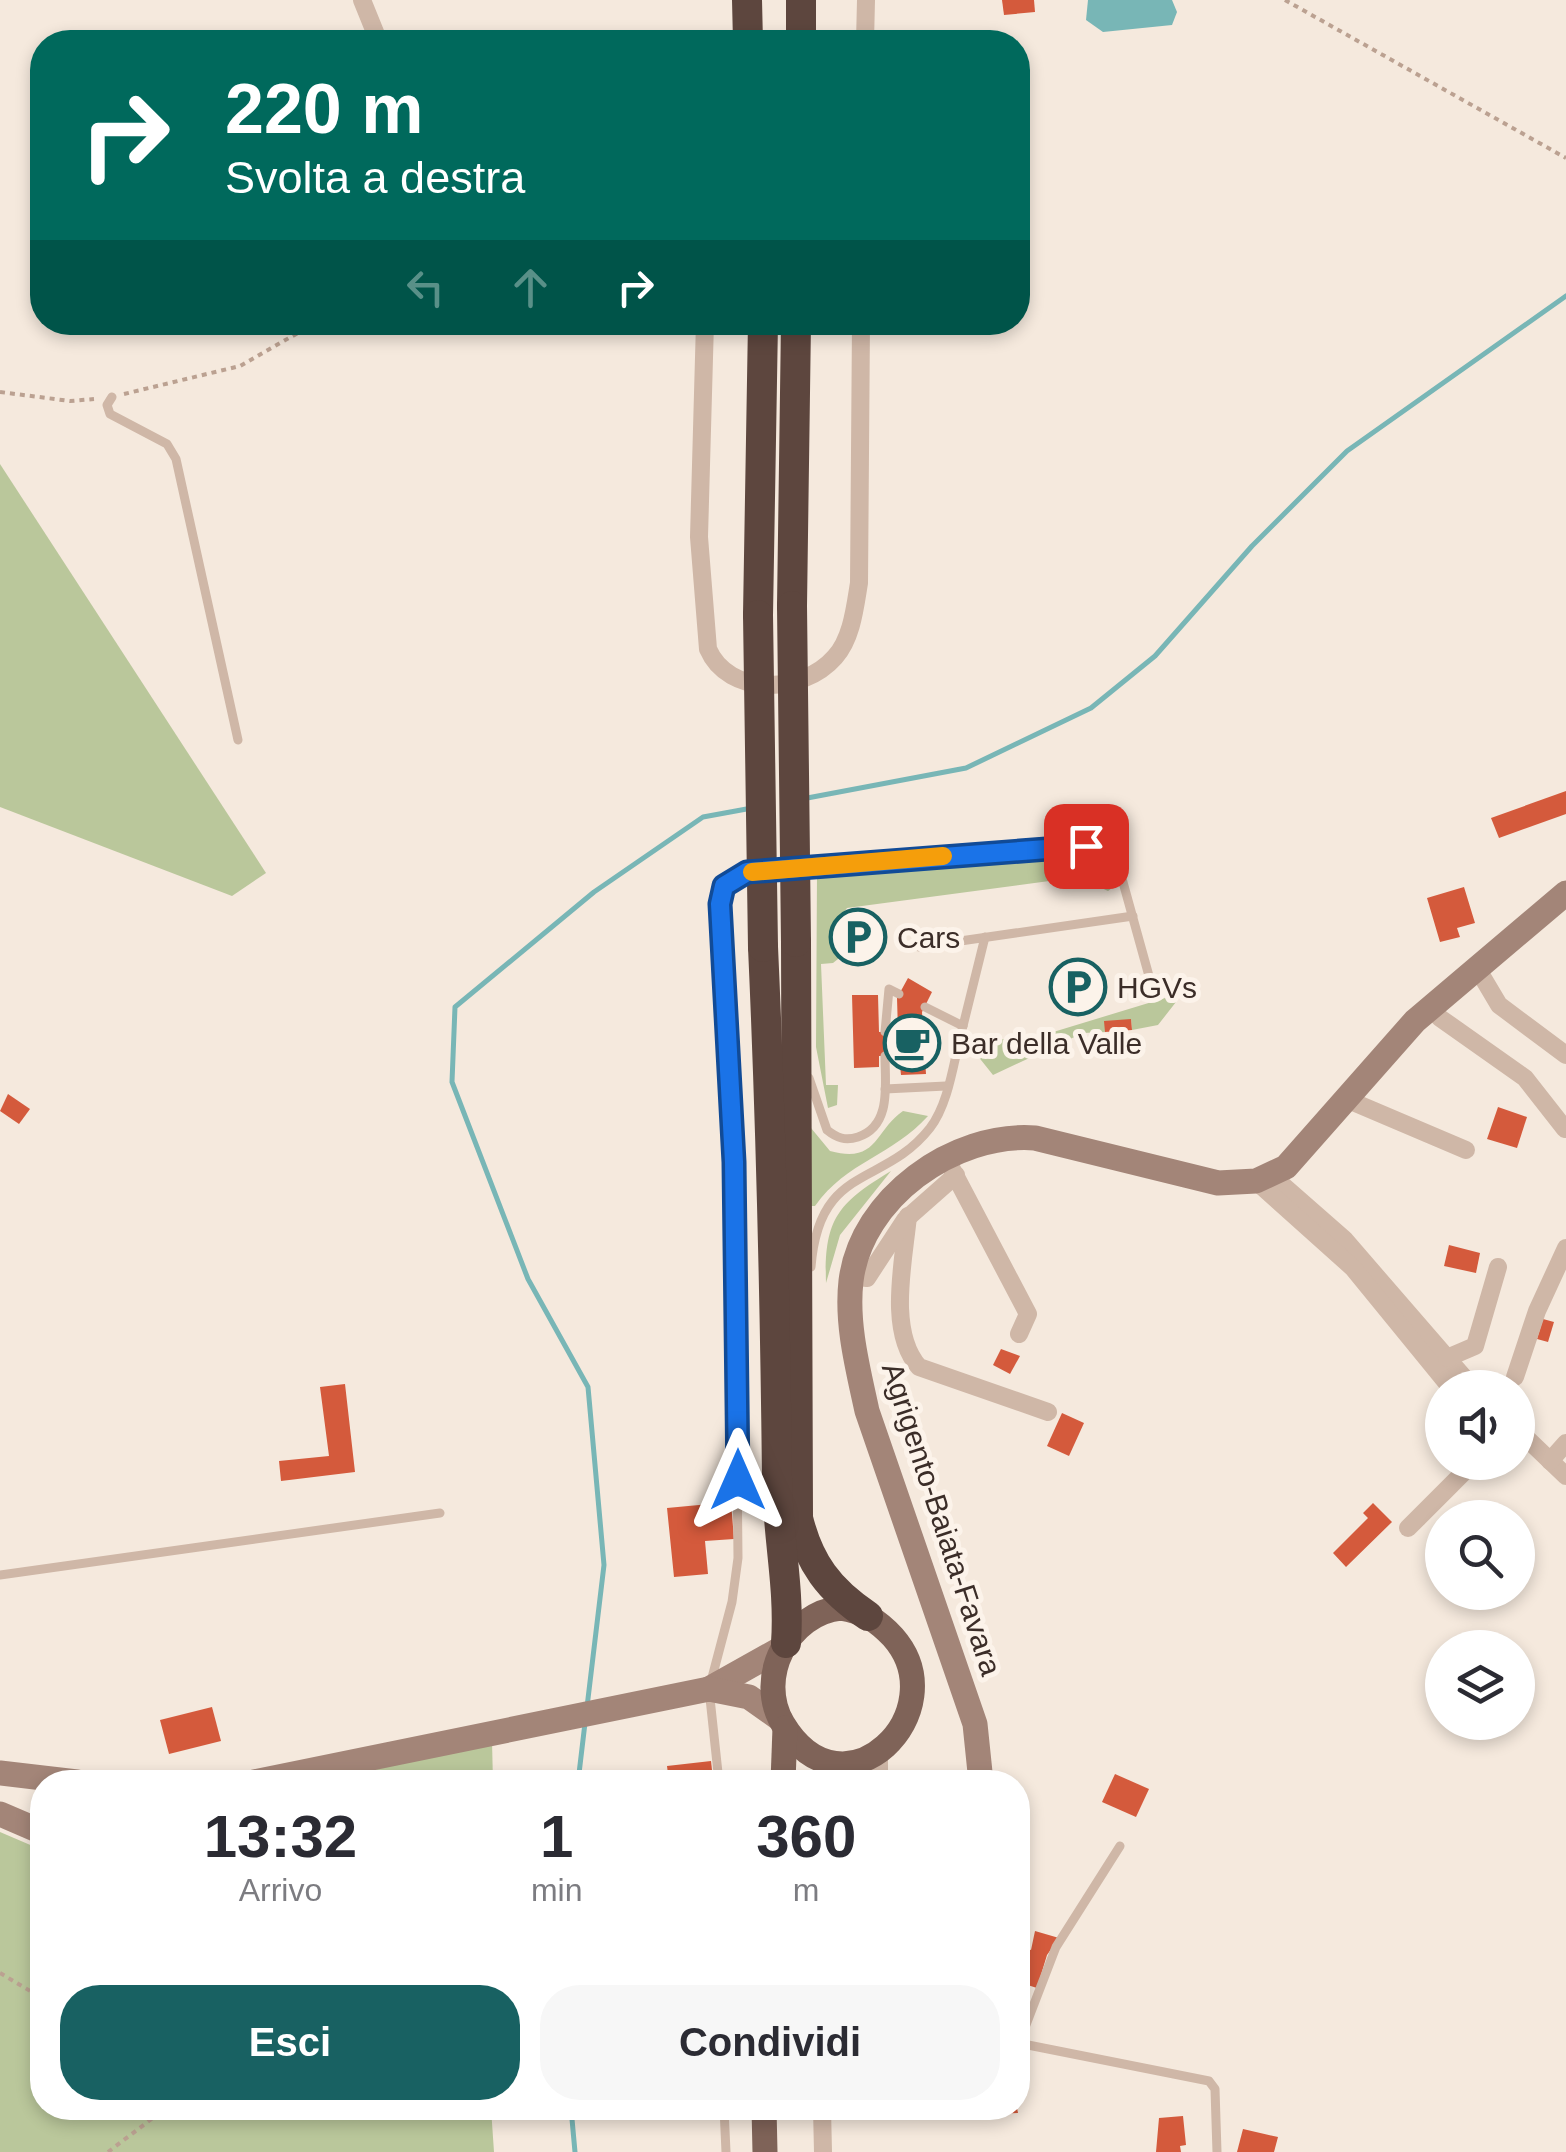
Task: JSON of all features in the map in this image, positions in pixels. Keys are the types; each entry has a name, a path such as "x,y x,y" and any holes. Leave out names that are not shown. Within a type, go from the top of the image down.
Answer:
{"highway":[{"path":"747,0 748,30"},
{"path":"767,30 768,0"},
{"path":"763,335 758,614 763,947 774,1178 777,1508 788,1579 785,1645"},
{"path":"796,335 792,606 798,1518 820,1575 842,1599 868,1616"}],"main road":[{"path":"783,1723 806,1750 822,1760 876,1765 906,1719 910,1677 900,1645 868,1616 841,1608 822,1611 805,1620 785,1645 774,1682 783,1723 783,1770"},
{"path":"764,2120 765,2152"}],"street":[{"path":"362,0 374,30"},
{"path":"865,30 866,0"},
{"path":"705,335 700,538 708,648 727,677 761,684 805,677 821,668 834,658 853,616 859,583 861,335"},
{"path":"1264,1178 1300,1155 1432,1007 1566,893"},
{"path":"1477,968 1500,1005 1566,1055"},
{"path":"1432,1007 1440,1018 1525,1078 1566,1130"},
{"path":"1346,1099 1466,1150"},
{"name":"Agrigento-Baiata-Favara","path":"980,1770 975,1724 868,1411 856,1360 852,1276 865,1236 890,1201 922,1172 951,1167 992,1142 1024,1137 1198,1180 1239,1184 1264,1178"},
{"path":"852,1276 867,1278 908,1216 951,1167 1028,1314 1020,1334"},
{"path":"1264,1178 1344,1238 1457,1370"},
{"path":"1264,1178 1353,1268 1436,1370"},
{"path":"908,1216 903,1324 912,1359 920,1367 1048,1412"},
{"path":"1517,1370 1537,1311 1566,1248"},
{"path":"1447,1358 1475,1346 1498,1268"},
{"path":"1550,1461 1566,1443"},
{"path":"1535,1446 1566,1476"},
{"path":"1408,1528 1456,1480"},
{"path":"312,1770 709,1689 785,1645"},
{"path":"709,1689 749,1697 783,1723"},
{"path":"0,1772 30,1776"},
{"path":"0,1814 30,1827"},
{"path":"822,2120 822,2152"}],"lane":[{"path":"112,397 107,405 110,414 156,437 176,459 238,740"},
{"path":"785,869 1086,846 1112,862 1134,916 1154,994"},
{"path":"718,1770 709,1689 732,1602 738,1558 734,1162 720,894 738,874 766,871"},
{"path":"919,947 1134,916"},
{"path":"811,1286 813,1247 826,1210 856,1177 920,1138 939,1113 985,938"},
{"path":"796,942 809,1079 822,1122 842,1139 867,1133 880,1118 885,1056"},
{"path":"885,1032 889,988 899,994"},
{"path":"924,1006 963,1026"},
{"path":"885,1089 946,1086"},
{"path":"798,1518 809,1484 810,1365"},
{"path":"0,1575 440,1513"},
{"path":"1030,2013 1056,1947 1120,1846"},
{"path":"1030,2045 1209,2081 1215,2090 1218,2152"},
{"path":"725,2120 726,2152"}],"path":[{"path":"1284,0 1566,158"},
{"path":"0,392 70,401 112,397 226,370 292,335"},
{"path":"0,1973 30,1991"},
{"path":"108,2152 150,2120"}],"green space":[{"path":"0,464 266,873 232,896 0,807"},
{"path":"1075,851 1095,858 1112,888 1108,891 1082,879 1064,879 847,908 840,918 840,930 859,947 852,958 843,955 833,963 821,964 826,1085 838,1085 837,1105 828,1108 816,1047 817,874"},
{"path":"1165,998 1176,1002 1158,1025 1132,1030 1131,1019 1105,1032 1083,1033 993,1075 973,1050 977,1038 1027,1040"},
{"path":"903,1111 928,1116 900,1141 841,1179 815,1206 807,1206 811,1128 830,1151 858,1153 874,1143"},
{"path":"891,1171 840,1235 826,1283 828,1243 838,1215 858,1193"},
{"path":"492,1741 493,1770 353,1770"},
{"path":"0,1832 30,1845 30,2120 492,2120 494,2152 0,2152"}],"water":[{"path":"1088,0 1172,0 1177,12 1172,25 1103,32 1086,20"}],"building":[{"path":"1002,0 1034,0 1035,12 1004,15"},
{"path":"1566,791 1566,814 1499,838 1491,818"},
{"path":"1464,887 1475,923 1457,928 1460,937 1440,942 1427,898"},
{"path":"908,978 932,992 922,1012 926,1074 901,1075 899,1056 879,1056 879,1067 854,1068 852,995 878,995 879,1032 898,1031 897,998"},
{"path":"1131,1019 1132,1030 1105,1032 1104,1021"},
{"path":"8,1094 30,1109 19,1124 0,1111"},
{"path":"1498,1107 1527,1117 1517,1148 1487,1139"},
{"path":"1449,1245 1480,1253 1476,1273 1444,1266"},
{"path":"1543,1319 1554,1322 1548,1342 1537,1339"},
{"path":"1001,1349 1020,1356 1010,1374 993,1365"},
{"path":"345,1384 355,1472 281,1481 279,1461 329,1456 320,1387"},
{"path":"1062,1413 1084,1423 1069,1456 1047,1446"},
{"path":"731,1502 734,1539 705,1541 708,1574 674,1577 667,1508"},
{"path":"1373,1503 1392,1522 1346,1567 1333,1553 1368,1518 1363,1513"},
{"path":"212,1707 221,1741 169,1754 160,1720"},
{"path":"711,1761 712,1770 668,1770 667,1766"},
{"path":"1115,1774 1149,1789 1136,1817 1102,1802"},
{"path":"1035,1931 1059,1938 1047,1955 1037,1988 1030,1986"},
{"path":"1183,2116 1186,2145 1180,2146 1181,2152 1156,2152 1159,2118"},
{"path":"1243,2129 1278,2137 1274,2152 1237,2152"}],"waterway":[{"path":"802,799 966,768 1091,708 1155,656 1252,546 1347,451 1566,296"},
{"path":"587,1707 604,1565 588,1387 528,1279 452,1082 455,1007 594,892 703,817 752,808"},
{"path":"579,1770 585,1723"},
{"path":"572,2120 575,2152"}],"slow traffic":[{"path":"752,872 943,856"}],"place":[{"name":"Cars","path":"858,937"},
{"name":"HGVs","path":"1078,987"},
{"name":"Bar della Valle","path":"912,1043"}],"route":[{"path":"738,1480 734,1162 720,904 724,886 730,878 747,872 1086,846"}]}
